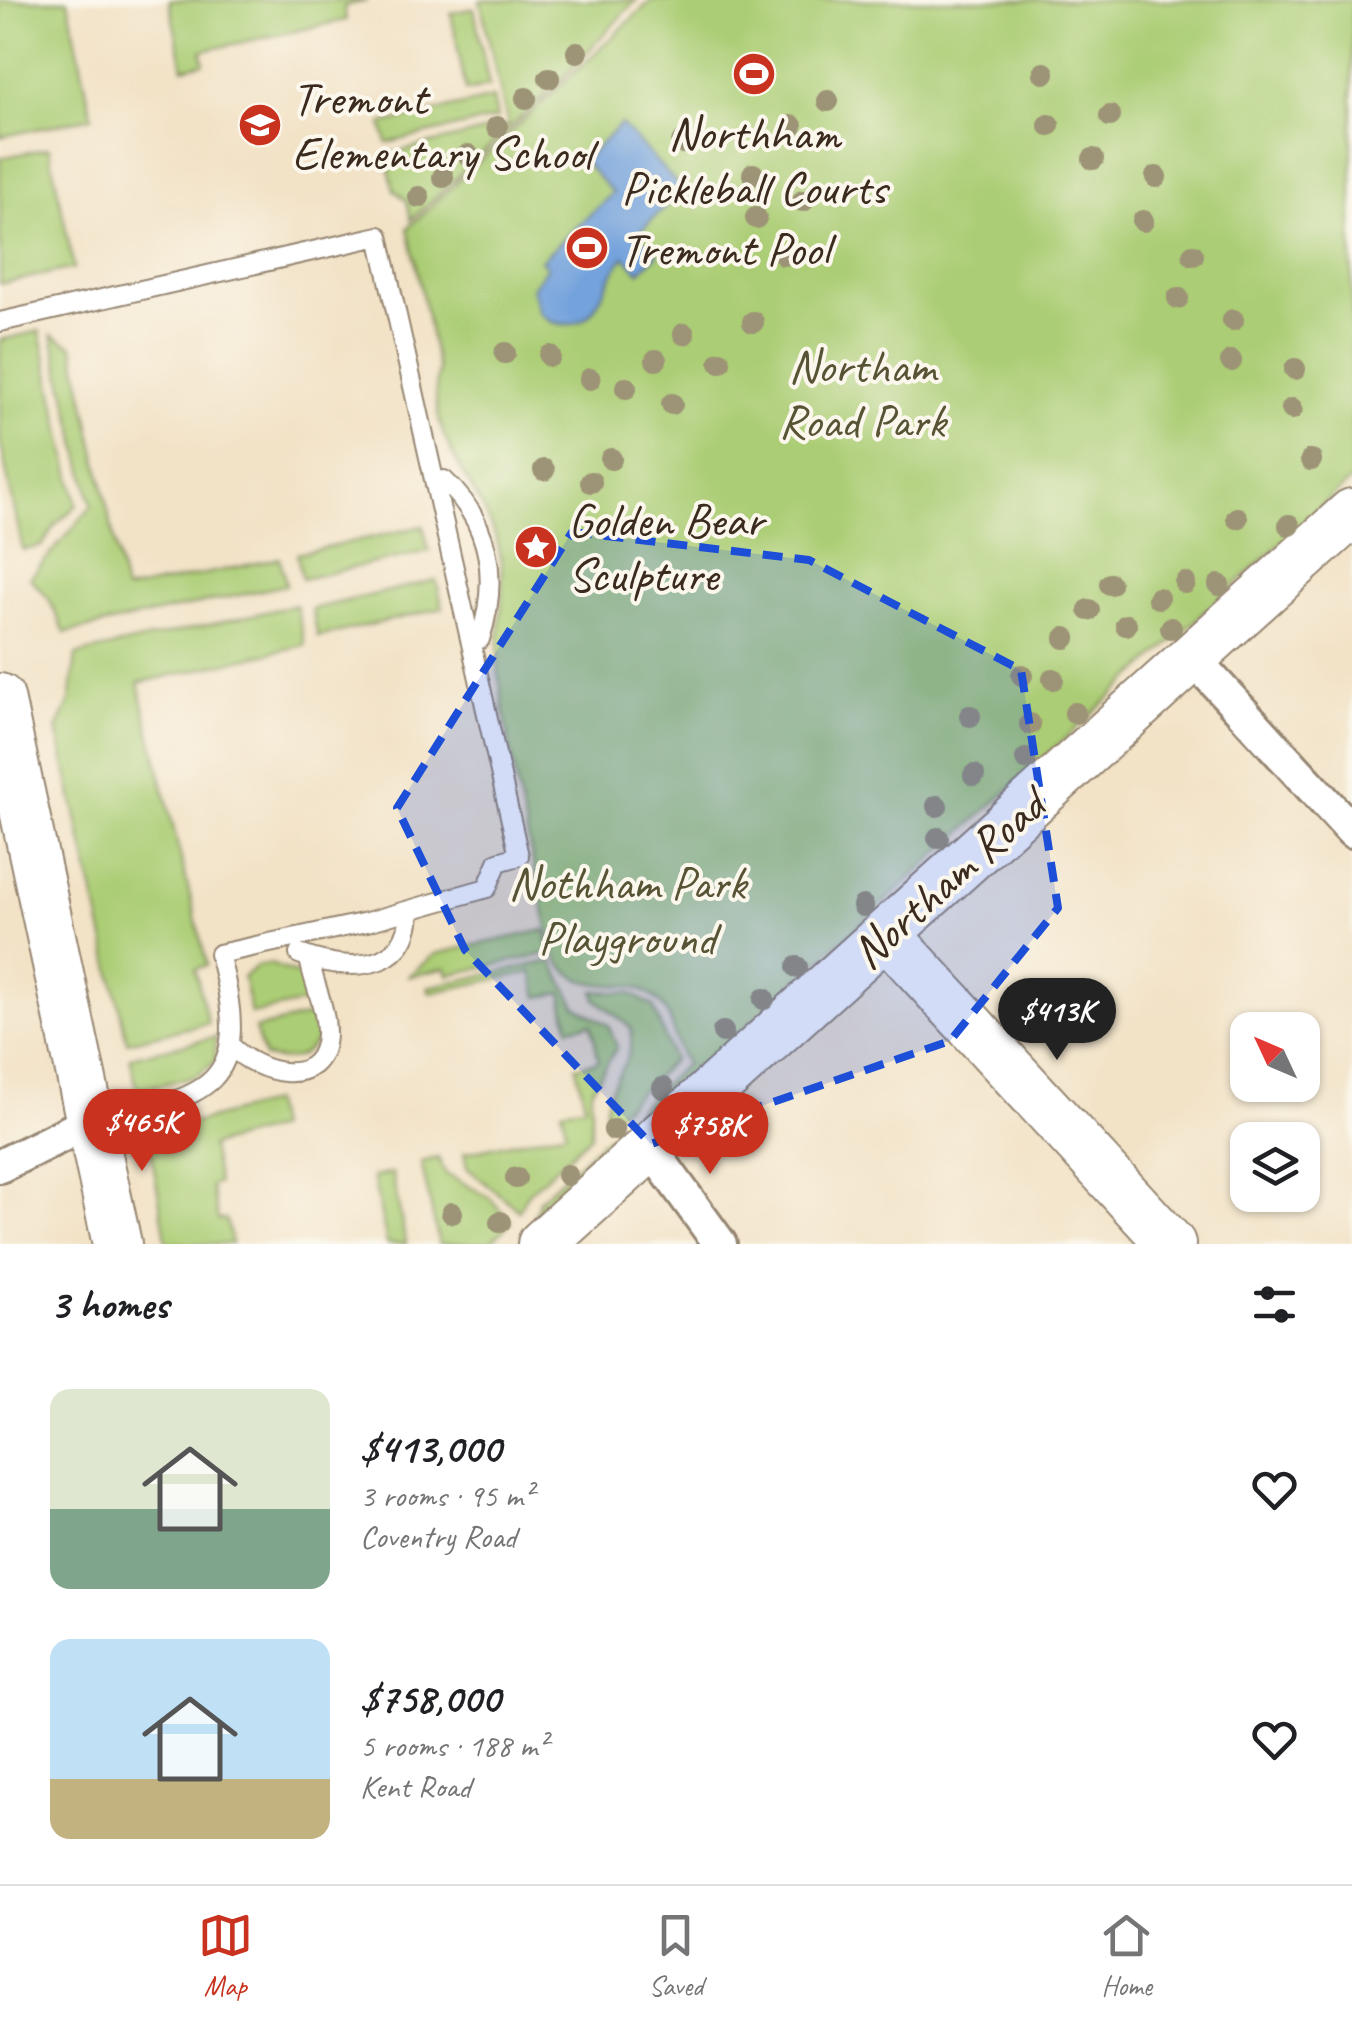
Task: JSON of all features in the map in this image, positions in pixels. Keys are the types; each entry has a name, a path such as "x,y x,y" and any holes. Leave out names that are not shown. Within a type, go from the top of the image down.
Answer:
{"street":[{"name":"Northam Road","path":"542,1244 1352,513"},
{"path":"1191,656 1352,831"},
{"path":"0,698 116,1244"},
{"path":"886,934 1170,1244"},
{"path":"0,1166 91,1121"},
{"path":"649,1146 720,1244"}],"lane":[{"path":"0,322 379,236 520,856 498,862 487,888 275,945 220,954 230,994 230,1045 221,1074 205,1090 151,1108 91,1121"},
{"path":"434,483 444,480 466,503 480,525 486,550 491,589 487,617 480,638 470,641"},
{"path":"275,945 310,958 351,966 376,962 400,951 409,932 410,911"},
{"path":"230,1045 248,1062 270,1073 298,1071 314,1061 325,1045 326,1030 310,958"}],"highlighted area":[{"path":"572,532 809,560 1021,670 1058,908 950,1041 651,1144 465,950 397,808"}],"green space":[{"path":"0,0 68,0 92,117 0,137"},
{"path":"169,0 366,1 344,6 346,20 202,51 204,63 183,68"},
{"path":"480,0 636,0 558,83 411,220 407,201 394,190 386,155 508,125"},
{"name":"Northam Road Park","path":"652,0 1352,0 1352,479 534,1219 539,1200 686,1064 668,1014 657,1000 631,987 578,978 554,954 516,780 499,676 499,549 438,415 438,370 408,228"},
{"path":"474,8 489,86 466,91 451,13"},
{"path":"493,98 497,118 387,143 382,124"},
{"path":"49,148 74,268 0,284 0,158"},
{"path":"40,331 77,505 56,524 42,546 23,550 0,441 0,340"},
{"path":"52,335 73,346 125,591 280,558 286,585 65,633 49,599 30,578 92,506"},
{"path":"423,526 429,551 302,579 297,554"},
{"path":"436,580 443,608 318,637 312,609"},
{"path":"296,605 305,645 138,683 207,965 195,969 208,1023 127,1042 57,729 70,701 76,655"},
{"path":"545,930 550,953 448,975 446,968 407,977 435,954"},
{"path":"552,961 576,1006 608,1025 617,1047 591,1091 591,1135 527,1194 519,1210 467,1168 464,1153 566,1131 562,1110 585,1105 576,1067 599,1061 591,1024 569,1028 562,993 538,997 532,972 430,993 428,987"},
{"path":"271,964 308,979 311,1001 251,1014 243,977 257,966"},
{"path":"594,991 629,993 653,1006 673,1060 606,1124 608,1096 629,1053 631,1028 596,999"},
{"path":"316,1014 320,1036 308,1050 289,1059 264,1057 255,1029"},
{"path":"216,1037 215,1062 196,1076 137,1090 130,1057"},
{"path":"272,1102 277,1128 211,1146 218,1183 211,1186 218,1220 226,1219 232,1244 167,1244 148,1135"},
{"path":"438,1158 446,1174 489,1197 511,1222 489,1244 439,1244 421,1162"},
{"path":"392,1173 406,1244 387,1244 373,1177"}],"water":[{"path":"621,124 683,190 638,233 658,254 639,272 625,257 590,314 568,324 552,322 540,313 532,288 547,267 541,260 613,193 583,161"}],"place":[{"name":"Northham Pickleball Courts","path":"754,74"},
{"name":"Tremont Elementary School","path":"260,125"},
{"name":"Tremont Pool","path":"587,248"},
{"name":"Golden Bear Sculpture","path":"536,547"}],"park label":[{"name":"Nothham Park Playground","path":"627,910"}]}
